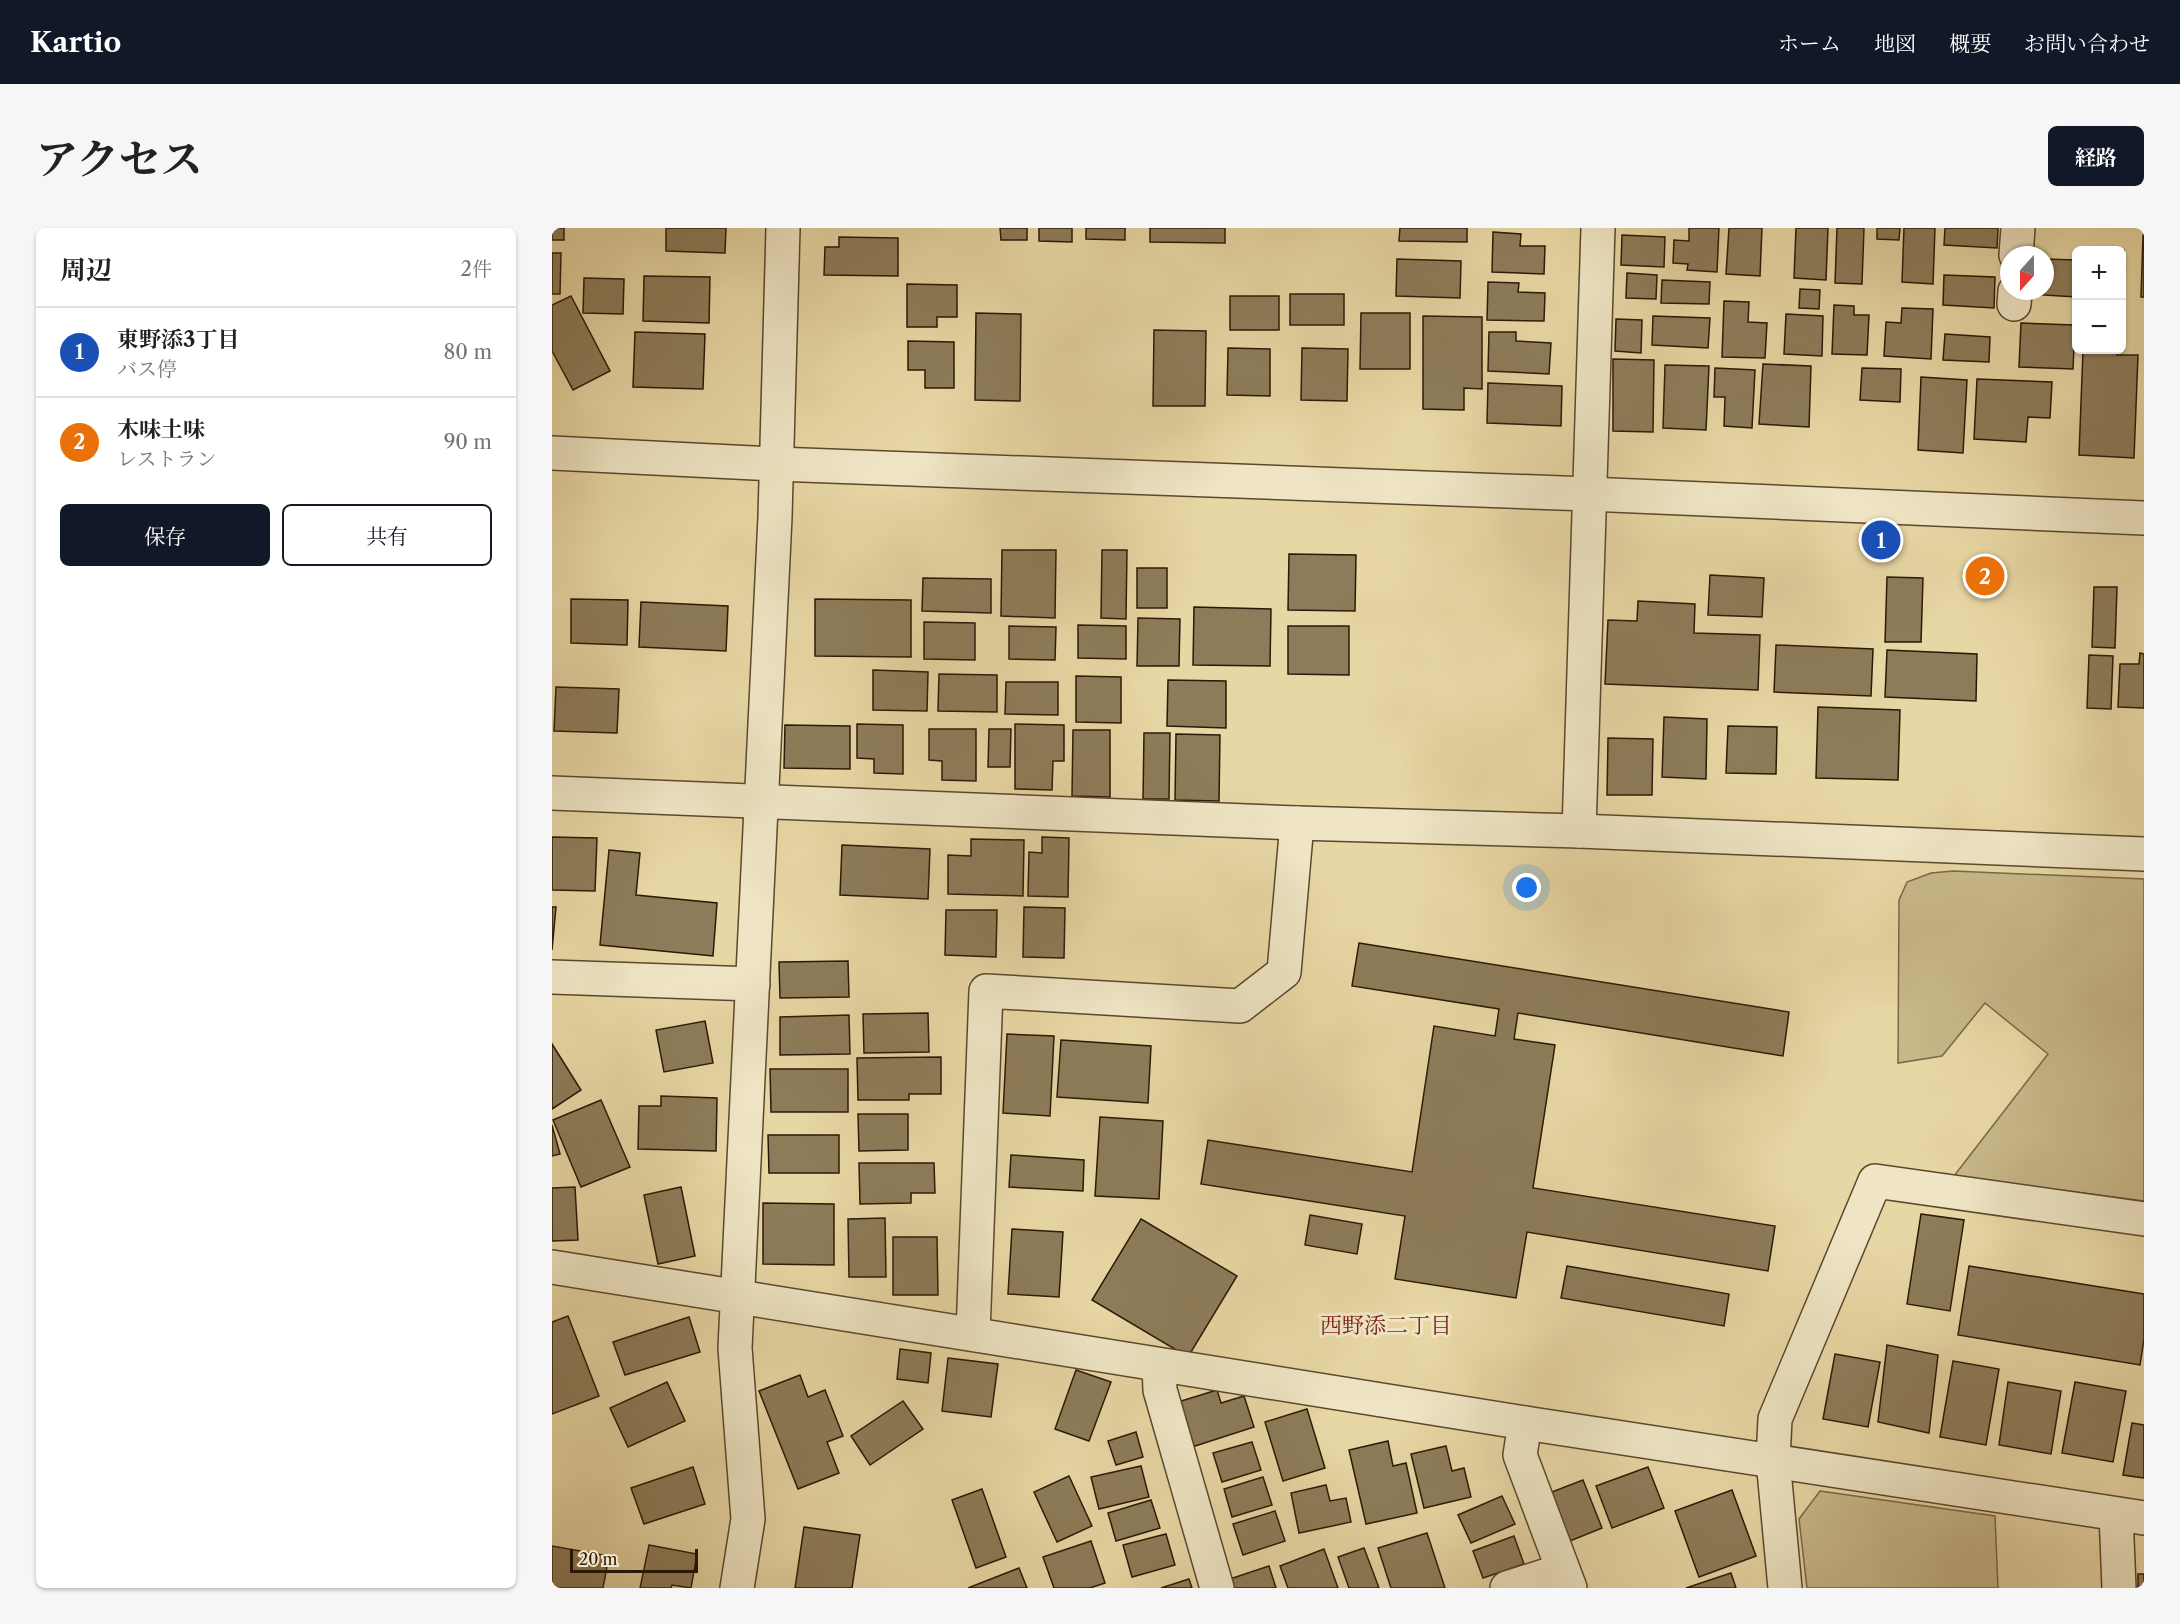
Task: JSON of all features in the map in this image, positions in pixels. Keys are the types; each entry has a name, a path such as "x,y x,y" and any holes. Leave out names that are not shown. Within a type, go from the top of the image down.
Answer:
{"street":[{"path":"737,1588 748,1519 735,1348 776,464 783,228"},
{"path":"1579,831 1598,228"},
{"path":"2017,246 2018,228"},
{"path":"552,453 776,464 1588,494 2144,518"},
{"path":"552,793 2144,854"},
{"path":"973,1333 986,991 1240,1006 1284,972 1297,823"},
{"path":"552,977 753,984"},
{"path":"1785,1588 1773,1460 1775,1419 1875,1181 2144,1219"},
{"path":"552,1267 1525,1423 2130,1516 2119,1588"},
{"path":"1160,1365 1160,1390 1217,1588"},
{"path":"1507,1588 1567,1579 1520,1455 1525,1423"}],"shaded area":[{"path":"1953,871 2144,879 2144,1201 1954,1176 2048,1054 1985,1003 1942,1056 1898,1063 1899,900 1907,882 1931,873"},
{"path":"1820,1491 1995,1516 1998,1588 1807,1588 1799,1519"}],"building":[{"path":"552,228 564,228 564,240 552,240"},
{"path":"666,228 726,228 725,253 666,251"},
{"path":"1000,228 1027,228 1027,240 1001,240"},
{"path":"1039,228 1072,228 1072,242 1039,241"},
{"path":"1086,228 1125,228 1125,240 1086,239"},
{"path":"1150,228 1225,228 1225,243 1150,242"},
{"path":"1400,228 1467,228 1467,242 1399,241"},
{"path":"1689,228 1719,228 1717,272 1687,270 1688,264 1673,263 1674,240 1689,241"},
{"path":"1729,228 1762,228 1760,276 1726,274"},
{"path":"1796,228 1828,228 1826,280 1794,278"},
{"path":"1837,228 1864,228 1862,284 1835,283"},
{"path":"1877,228 1900,228 1899,240 1877,239"},
{"path":"1904,228 1935,228 1933,284 1902,282"},
{"path":"1945,228 1998,228 1997,248 1944,245"},
{"path":"1493,232 1521,234 1520,246 1545,246 1544,274 1492,272"},
{"path":"1622,235 1665,237 1664,267 1621,265"},
{"path":"2143,235 2144,297 2141,297"},
{"path":"839,237 898,238 898,276 824,275 825,247 839,247"},
{"path":"552,253 561,253 560,294 552,294"},
{"path":"1397,259 1461,261 1460,298 1396,296"},
{"path":"2054,259 2072,260 2072,297 2054,296"},
{"path":"1627,273 1657,275 1656,299 1626,298"},
{"path":"1944,275 1995,277 1994,308 1943,305"},
{"path":"644,276 710,277 709,323 643,321"},
{"path":"584,278 624,279 623,314 583,313"},
{"path":"1662,280 1710,282 1709,304 1661,303"},
{"path":"1488,282 1519,283 1518,292 1545,293 1544,321 1487,320"},
{"path":"907,284 957,285 957,317 937,317 937,327 907,327"},
{"path":"1800,289 1820,290 1819,309 1799,308"},
{"path":"1290,294 1344,294 1344,325 1290,325"},
{"path":"571,296 610,371 573,390 552,351 552,305"},
{"path":"1230,296 1279,296 1279,330 1230,330"},
{"path":"1724,301 1749,302 1748,322 1767,323 1765,358 1722,357"},
{"path":"1834,305 1854,306 1854,315 1869,315 1867,355 1832,354"},
{"path":"1902,308 1933,309 1931,359 1884,356 1886,322 1901,323"},
{"path":"976,313 1021,314 1020,401 975,400"},
{"path":"1361,313 1410,313 1410,369 1360,369"},
{"path":"1786,314 1823,316 1822,356 1784,354"},
{"path":"1423,316 1482,317 1482,389 1464,388 1464,410 1423,409"},
{"path":"1653,316 1710,318 1708,348 1652,345"},
{"path":"1616,319 1642,320 1641,353 1615,351"},
{"path":"2021,323 2072,325 2073,369 2019,367"},
{"path":"1154,330 1206,331 1205,406 1153,406"},
{"path":"635,332 705,334 703,389 633,387"},
{"path":"1489,332 1516,332 1516,341 1551,343 1549,374 1488,371"},
{"path":"1945,334 1990,337 1989,362 1943,360"},
{"path":"908,341 954,342 954,388 925,388 925,370 908,370"},
{"path":"1228,348 1270,349 1270,396 1227,395"},
{"path":"1302,348 1348,349 1347,401 1301,400"},
{"path":"2083,354 2138,355 2134,458 2079,455"},
{"path":"1613,359 1654,360 1653,432 1613,431"},
{"path":"1763,364 1811,366 1809,427 1759,424"},
{"path":"1665,365 1709,366 1706,430 1663,428"},
{"path":"1715,368 1755,370 1752,428 1724,426 1725,397 1714,397"},
{"path":"1862,368 1901,369 1900,402 1860,400"},
{"path":"1921,377 1967,380 1963,453 1918,450"},
{"path":"1977,379 2052,382 2050,418 2028,417 2026,442 1974,439"},
{"path":"1488,383 1562,386 1561,426 1487,423"},
{"path":"1002,550 1056,550 1055,618 1001,616"},
{"path":"1102,550 1127,550 1126,619 1101,618"},
{"path":"1289,554 1356,555 1355,611 1288,610"},
{"path":"1137,568 1167,568 1167,608 1137,608"},
{"path":"1710,575 1764,578 1762,617 1708,615"},
{"path":"1887,577 1923,578 1921,642 1885,642"},
{"path":"923,578 991,579 991,613 922,611"},
{"path":"2094,587 2117,587 2115,648 2092,647"},
{"path":"571,599 628,600 627,645 571,643"},
{"path":"815,599 911,600 911,657 815,656"},
{"path":"1638,601 1695,604 1694,633 1760,635 1758,690 1605,684 1608,620 1637,621"},
{"path":"641,602 728,606 726,651 639,647"},
{"path":"1194,607 1271,609 1270,666 1193,665"},
{"path":"1138,618 1180,619 1179,666 1137,666"},
{"path":"924,622 975,623 975,660 924,659"},
{"path":"1078,625 1126,626 1126,659 1078,658"},
{"path":"1009,626 1056,627 1055,660 1009,659"},
{"path":"1288,626 1349,626 1349,675 1288,674"},
{"path":"1776,645 1873,649 1871,696 1774,692"},
{"path":"1887,650 1977,654 1976,701 1885,697"},
{"path":"2140,653 2144,654 2144,708 2118,707 2120,664 2139,664"},
{"path":"2089,655 2113,656 2111,709 2087,708"},
{"path":"873,670 928,672 927,711 873,710"},
{"path":"939,674 997,675 997,712 938,711"},
{"path":"1076,676 1121,677 1121,723 1076,722"},
{"path":"1168,680 1226,681 1226,728 1167,726"},
{"path":"1006,682 1058,682 1058,715 1005,714"},
{"path":"556,687 619,689 617,733 554,731"},
{"path":"1818,707 1900,710 1898,780 1816,778"},
{"path":"1664,717 1707,719 1706,779 1662,777"},
{"path":"857,724 903,725 903,774 874,773 874,759 857,758"},
{"path":"1015,724 1064,725 1064,761 1053,761 1052,790 1015,789"},
{"path":"785,725 850,726 850,769 784,768"},
{"path":"1728,726 1777,727 1776,774 1726,773"},
{"path":"929,729 976,729 976,781 942,780 942,761 929,760"},
{"path":"989,729 1011,729 1010,767 988,767"},
{"path":"1073,730 1110,730 1110,797 1072,796"},
{"path":"1144,733 1170,733 1169,799 1143,799"},
{"path":"1176,734 1220,735 1219,801 1175,800"},
{"path":"1608,738 1653,739 1652,795 1607,795"},
{"path":"552,837 597,838 595,891 552,890"},
{"path":"1042,837 1069,838 1068,897 1028,896 1029,852 1042,853"},
{"path":"971,839 1024,840 1023,896 948,894 948,855 971,856"},
{"path":"842,845 930,849 928,899 840,895"},
{"path":"609,850 640,853 636,895 717,903 713,956 600,945"},
{"path":"552,907 556,907 552,950"},
{"path":"1024,907 1065,908 1064,958 1023,957"},
{"path":"946,910 997,910 996,957 945,955"},
{"path":"1359,943 1789,1012 1783,1056 1518,1013 1514,1039 1555,1045 1533,1188 1775,1226 1768,1271 1527,1232 1516,1298 1395,1279 1405,1216 1201,1184 1208,1140 1412,1172 1434,1026 1495,1036 1499,1009 1352,986"},
{"path":"848,961 849,997 780,998 779,962"},
{"path":"928,1013 929,1052 864,1053 863,1014"},
{"path":"849,1015 850,1054 780,1055 780,1017"},
{"path":"705,1021 713,1063 664,1072 656,1030"},
{"path":"1007,1034 1054,1036 1050,1116 1003,1113"},
{"path":"1061,1040 1151,1046 1148,1103 1057,1097"},
{"path":"552,1044 581,1090 552,1109"},
{"path":"941,1057 941,1094 909,1094 909,1100 858,1100 857,1058"},
{"path":"770,1069 848,1069 848,1112 771,1112"},
{"path":"661,1096 717,1098 716,1151 638,1149 639,1106 661,1106"},
{"path":"601,1100 630,1167 581,1187 553,1120"},
{"path":"858,1114 908,1114 908,1150 859,1151"},
{"path":"1100,1117 1163,1121 1159,1199 1095,1196"},
{"path":"552,1125 560,1154 552,1156"},
{"path":"768,1135 839,1135 839,1173 769,1173"},
{"path":"1011,1155 1084,1160 1083,1191 1009,1187"},
{"path":"859,1163 934,1163 935,1193 911,1193 911,1203 860,1204"},
{"path":"575,1187 578,1240 552,1241 552,1188"},
{"path":"681,1187 695,1256 658,1264 644,1195"},
{"path":"763,1203 834,1204 834,1265 763,1264"},
{"path":"1921,1214 1964,1220 1950,1311 1907,1304"},
{"path":"1310,1215 1362,1224 1357,1254 1305,1245"},
{"path":"885,1218 886,1277 849,1277 848,1219"},
{"path":"1141,1219 1237,1276 1188,1357 1092,1300"},
{"path":"1012,1229 1063,1232 1059,1297 1008,1294"},
{"path":"893,1237 937,1237 938,1295 893,1295"},
{"path":"1567,1266 1729,1294 1724,1326 1561,1298"},
{"path":"1969,1266 2144,1294 2144,1339 2140,1365 1958,1335"},
{"path":"568,1316 599,1396 552,1414 552,1322"},
{"path":"689,1317 700,1352 625,1375 613,1342"},
{"path":"1887,1345 1938,1355 1929,1433 1878,1422"},
{"path":"900,1349 931,1353 928,1383 897,1379"},
{"path":"1835,1354 1880,1362 1868,1427 1823,1419"},
{"path":"948,1358 998,1364 991,1417 942,1411"},
{"path":"1953,1361 1999,1369 1986,1445 1940,1437"},
{"path":"1076,1370 1111,1382 1089,1441 1055,1429"},
{"path":"800,1375 808,1397 825,1390 843,1436 827,1442 839,1473 798,1489 759,1391"},
{"path":"667,1382 685,1421 628,1447 610,1408"},
{"path":"2008,1382 2061,1391 2051,1454 1999,1445"},
{"path":"2075,1382 2126,1391 2113,1462 2062,1453"},
{"path":"1217,1390 1221,1403 1244,1396 1254,1427 1192,1447 1178,1402"},
{"path":"903,1401 923,1429 870,1465 851,1436"},
{"path":"1307,1409 1325,1468 1283,1481 1265,1422"},
{"path":"2132,1423 2144,1425 2144,1478 2123,1475"},
{"path":"1136,1432 1143,1457 1116,1465 1108,1441"},
{"path":"1388,1441 1393,1466 1406,1463 1417,1513 1366,1524 1349,1450"},
{"path":"1252,1442 1261,1470 1222,1482 1213,1453"},
{"path":"1446,1446 1452,1471 1464,1468 1471,1497 1424,1508 1411,1454"},
{"path":"1141,1466 1149,1497 1099,1509 1091,1477"},
{"path":"693,1467 705,1504 644,1524 631,1488"},
{"path":"1648,1467 1664,1508 1612,1528 1596,1486"},
{"path":"1069,1476 1092,1526 1057,1542 1034,1492"},
{"path":"1263,1477 1272,1505 1232,1517 1224,1489"},
{"path":"1583,1480 1602,1528 1570,1541 1552,1492"},
{"path":"1326,1485 1330,1501 1346,1498 1351,1522 1299,1533 1291,1493"},
{"path":"982,1489 1006,1557 976,1568 952,1500"},
{"path":"1732,1490 1756,1556 1699,1577 1675,1511"},
{"path":"1502,1496 1515,1524 1471,1543 1458,1515"},
{"path":"1151,1500 1160,1528 1116,1541 1108,1513"},
{"path":"1275,1511 1285,1541 1243,1555 1233,1524"},
{"path":"804,1527 860,1535 852,1588 795,1588"},
{"path":"1427,1533 1445,1588 1391,1588 1378,1548"},
{"path":"1166,1534 1175,1565 1132,1577 1123,1545"},
{"path":"1514,1536 1524,1564 1483,1578 1473,1551"},
{"path":"1091,1541 1105,1583 1090,1588 1054,1588 1043,1557"},
{"path":"649,1545 697,1554 691,1588 672,1585 671,1588 640,1588"},
{"path":"552,1546 609,1556 603,1588 552,1588"},
{"path":"1364,1548 1379,1588 1349,1588 1338,1557"},
{"path":"1324,1549 1338,1588 1288,1588 1280,1566"},
{"path":"1269,1566 1276,1588 1230,1588 1227,1580"},
{"path":"1019,1568 1027,1588 968,1588"},
{"path":"1731,1573 1736,1588 1686,1588"},
{"path":"2138,1574 2144,1574 2144,1588 2138,1588"},
{"path":"1189,1579 1192,1588 1161,1588"}],"place":[{"name":"東野添3丁目","path":"1881,540"},
{"name":"木味土味","path":"1985,576"}],"district":[{"name":"西野添二丁目","path":"1386,1325"}]}
